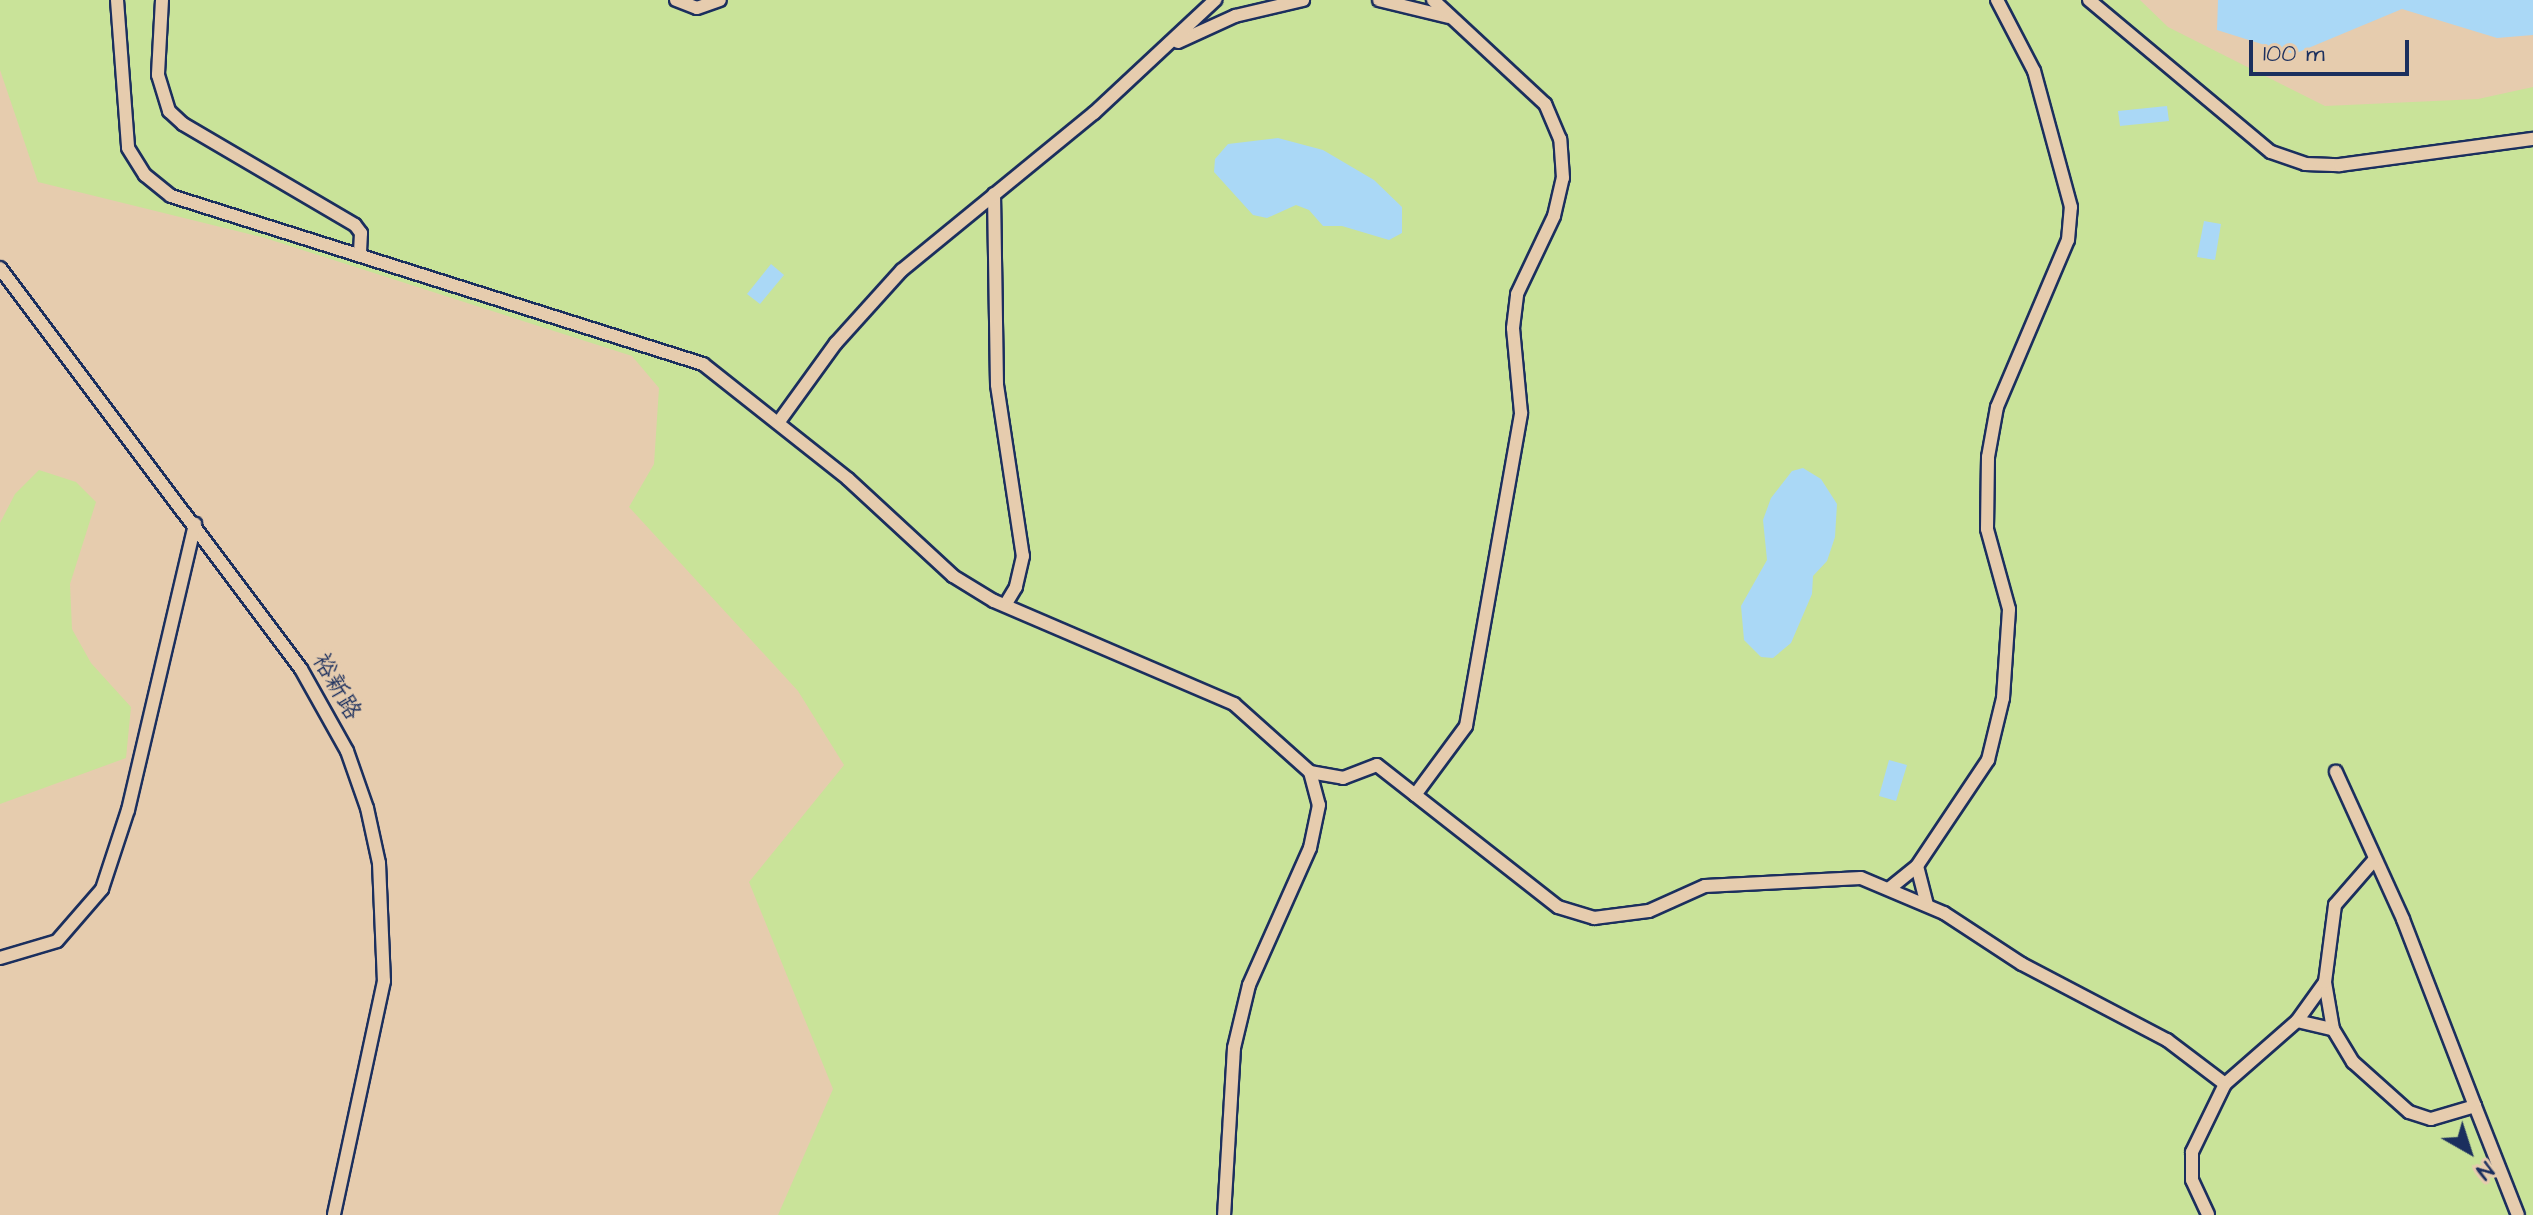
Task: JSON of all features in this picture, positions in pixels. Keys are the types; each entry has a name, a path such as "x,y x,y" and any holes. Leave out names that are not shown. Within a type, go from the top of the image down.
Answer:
{"street":[{"path":"117,0 128,148 145,175 171,196 360,253 703,364 778,423 953,576 1005,605 1234,704 1310,772 1343,778 1377,765 1558,907 1594,918 1649,911 1705,886 1861,878 1927,905 2022,964 2167,1040 2225,1084"},
{"path":"162,0 158,75 169,111 183,124 355,225 363,243 360,253"},
{"path":"676,0 697,8 720,0"},
{"path":"778,423 880,294 934,240 994,194 1162,52 1215,0"},
{"path":"1162,52 1235,16 1303,0"},
{"path":"1379,0 1455,19"},
{"path":"1415,795 1466,726 1520,422 1513,328 1517,294 1554,216 1563,178 1560,139 1545,104 1433,0"},
{"path":"1890,888 1917,866 1988,760 2003,698 2009,609 1987,529 1988,457 1997,407 2068,240 2071,207 2034,71 1997,0"},
{"path":"2089,0 2271,152 2305,164 2340,165 2533,139"},
{"path":"994,194 997,385 1023,556 1016,587 1005,605"},
{"name":"裕新路","path":"0,268 279,638 334,725 375,837 384,981 334,1215"},
{"path":"0,958 57,941 102,889 128,810 195,524"},
{"path":"1224,1215 1234,1048 1249,985 1310,848 1319,805 1310,772"},
{"path":"2336,772 2375,859 2518,1215"},
{"path":"2375,859 2335,905 2325,982 2333,1029 2353,1062 2409,1112 2431,1119 2475,1106"},
{"path":"1917,866 1927,905"},
{"path":"2208,1215 2192,1180 2192,1152 2225,1084 2297,1021 2325,982"},
{"path":"2297,1021 2333,1029"}],"green space":[{"path":"0,0 2140,0 2168,27 2325,106 2478,99 2533,87 2533,1215 778,1215 833,1089 749,882 844,765 798,691 629,507 654,464 659,388 632,356 265,238 38,182 0,70"},
{"path":"39,470 76,482 96,502 70,584 72,629 91,663 131,707 126,758 0,804 0,523 15,494"}],"water":[{"path":"2218,0 2533,0 2533,35 2497,38 2402,9 2294,54 2217,30"},
{"path":"2167,106 2169,121 2120,126 2118,111"},
{"path":"1278,138 1323,150 1374,180 1402,207 1402,233 1389,240 1342,226 1323,226 1309,210 1296,205 1267,218 1253,215 1214,172 1215,159 1228,144"},
{"path":"2204,221 2221,224 2215,260 2197,257"},
{"path":"771,264 784,275 760,304 747,294"},
{"path":"1803,468 1821,479 1837,504 1835,537 1827,561 1813,576 1812,594 1791,643 1773,658 1761,657 1744,640 1741,606 1767,560 1763,520 1771,498 1792,471"},
{"path":"1889,760 1907,765 1896,801 1879,796"}]}
